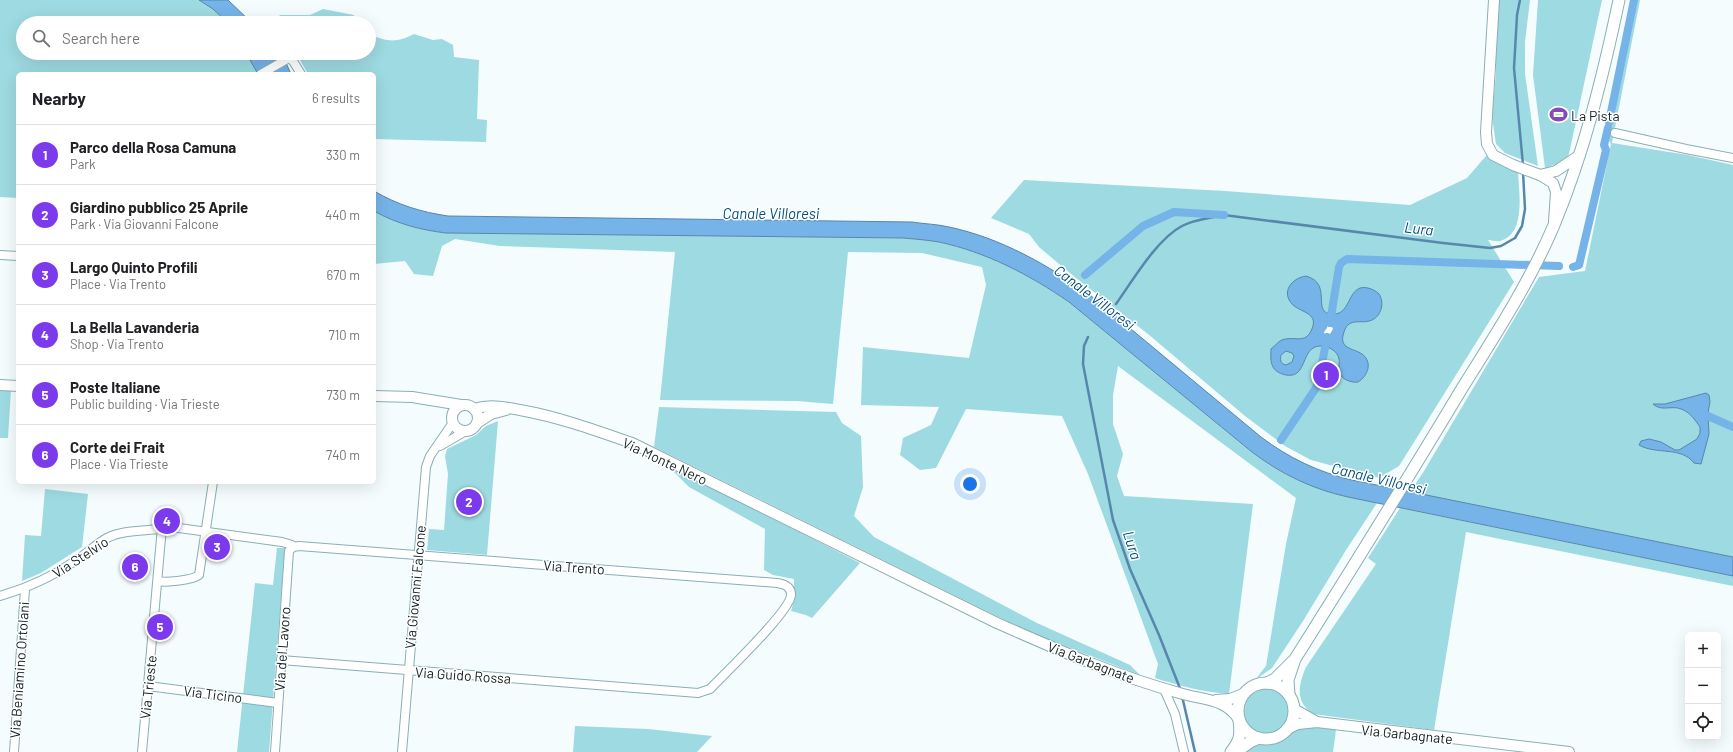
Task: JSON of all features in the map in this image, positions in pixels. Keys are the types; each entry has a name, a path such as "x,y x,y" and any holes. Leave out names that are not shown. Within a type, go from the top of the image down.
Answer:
{"main road":[{"path":"1236,752 1250,742 1259,738 1274,738 1287,729 1293,716 1294,709 1289,695 1288,680 1295,659 1415,467 1520,293 1553,227 1580,155 1605,61 1619,0"},
{"path":"1267,683 1274,679 1295,659"},
{"path":"1231,752 1238,742 1240,735 1238,706 1243,694 1258,684 1267,683 1276,685 1289,695"},
{"path":"1239,720 1247,731 1259,738"}],"street":[{"path":"1493,2 1486,132 1487,144 1492,155 1540,175 1553,183 1556,192 1553,227"},
{"path":"264,72 283,60"},
{"path":"292,60 300,72"},
{"path":"1615,133 1686,150 1733,158"},
{"path":"1540,175 1556,171 1580,155"},
{"path":"0,255 16,256"},
{"path":"0,385 16,386"},
{"path":"376,396 412,397 461,406 466,405 474,409 478,416 477,423 472,430 464,432 457,429 444,411 425,400"},
{"path":"452,422 454,411 461,406"},
{"name":"Via Monte Nero","path":"474,409 495,406 542,414 574,422 632,443 997,623"},
{"name":"Via Monte Nero","path":"477,423 490,414 513,409"},
{"name":"Via Giovanni Falcone","path":"402,752 417,555 426,467 430,456 436,449 452,422"},
{"name":"Via Giovanni Falcone","path":"436,449 464,432"},
{"path":"158,582 168,583 198,576 213,484"},
{"name":"Via Trento","path":"162,527 166,526 206,531 282,542 293,547 299,546 777,583 786,585 790,588 790,601 780,616 710,689 698,693 644,689"},
{"name":"Via Trieste","path":"142,752 162,527"},
{"name":"Via Stelvio","path":"0,596 25,589 51,576 107,538 159,529 162,527"},
{"name":"Via del Lavoro","path":"275,752 289,551 293,547"},
{"name":"Via Beniamino Ortolani","path":"14,752 25,589"},
{"name":"Via Garbagnate","path":"997,623 1086,661 1164,689 1192,697 1210,700 1229,707 1235,712 1239,720"},
{"name":"Via Guido Rossa","path":"281,660 644,689"},
{"name":"Via Ticino","path":"148,686 278,703"},
{"path":"1164,689 1175,714 1184,752"},
{"name":"Via Garbagnate","path":"1210,700 1230,699 1243,694"},
{"name":"Via Garbagnate","path":"1294,709 1317,722"},
{"name":"Via Garbagnate","path":"1287,729 1298,724 1317,722 1570,752"}],"shaded area":[{"path":"0,0 199,0 220,16 16,16 16,60 250,60 257,72 16,72 16,198 0,197"},
{"path":"1496,0 1530,0 1525,42 1525,74 1538,166 1505,153 1496,144 1492,117 1496,73"},
{"name":"La Pista","path":"1538,0 1602,0 1569,154 1565,161 1545,168 1533,75"},
{"path":"1636,0 1640,0 1612,143 1688,155 1733,165 1733,557 1410,492 1424,471 1539,277 1585,271 1611,144 1607,137"},
{"path":"323,9 354,16 279,16 310,15"},
{"path":"414,34 433,40 442,39 453,45 454,57 479,60 477,119 487,120 486,142 376,139 376,72 307,72 300,60 376,60 376,37 387,40 397,40"},
{"path":"1486,156 1518,172 1520,201 1517,222 1514,230 1508,237 1500,241 1488,240 1514,282 1399,466 1379,478 1311,460 1285,446 1245,416 1148,334 1071,274 1039,247 1029,234 991,218 1024,180 1225,191 1410,205 1467,178"},
{"path":"376,212 391,220 409,226 446,233 903,238 934,241 956,246 991,258 1039,283 1069,302 1267,463 1296,479 1326,491 1377,503 1272,668 1255,680 1266,666 1286,544 1296,498 1118,366 1113,395 1113,424 1123,454 1117,476 1124,496 1253,504 1229,694 1173,684 1155,678 1158,664 1088,474 1062,416 966,409 936,468 920,470 900,455 903,438 931,425 939,407 861,405 863,347 969,358 986,285 982,267 922,253 848,252 833,404 797,401 660,400 675,252 500,246 455,239 442,246 433,276 414,274 405,261 376,264"},
{"path":"0,390 11,390 8,438 0,438"},
{"path":"659,407 836,412 842,423 861,436 863,487 854,516 874,537 1037,623 1130,665 1140,675 1029,632 654,447"},
{"path":"498,421 487,555 427,550 429,529 444,530 448,474 445,456 447,449 476,435 486,426"},
{"path":"665,463 860,563 812,618 791,611 794,600 794,579 773,575 764,570 765,529 689,487"},
{"path":"45,489 88,494 82,547 41,573 22,581 25,535 41,536"},
{"path":"1400,508 1733,576 1733,586 1466,532 1434,730 1313,714 1303,704 1300,692 1301,680 1306,667 1376,564 1368,558"},
{"path":"277,548 285,548 269,752 237,752 255,583 273,585"},
{"path":"1266,688 1279,692 1285,698 1289,711 1285,724 1279,730 1266,734 1253,730 1247,724 1243,711 1247,698 1253,692"},
{"path":"575,726 648,729 712,736 697,752 573,752"},
{"path":"1316,727 1336,730 1333,752 1246,752 1253,746 1276,743 1290,732 1301,728"}],"water":[{"path":"199,0 228,0 245,16 220,16"},
{"path":"250,60 284,60 290,72 257,72"},
{"path":"376,192 410,207 448,216 912,222 944,226 968,232 1005,245 1041,263 1090,295 1261,437 1293,458 1304,463 1327,473 1352,480 1733,557 1733,576 1348,497 1322,490 1297,480 1252,452 1069,302 1039,283 991,258 956,246 934,241 903,238 446,233 409,226 391,220 376,212"},
{"path":"1306,276 1314,280 1319,285 1323,309 1326,313 1339,313 1344,310 1356,290 1361,288 1371,289 1379,294 1382,305 1378,316 1368,321 1352,322 1346,327 1344,332 1343,342 1345,345 1362,354 1367,361 1367,373 1358,382 1349,381 1341,376 1337,353 1326,346 1314,348 1309,352 1301,368 1293,375 1280,373 1273,367 1271,361 1271,349 1284,339 1300,339 1306,337 1309,335 1313,325 1312,317 1297,308 1289,300 1289,286 1301,277","holes":["1286,351 1292,353 1294,356 1292,362 1286,365 1283,364 1281,355"]},
{"path":"1706,393 1709,395 1710,402 1708,413 1709,434 1701,464 1694,463 1682,454 1653,450 1639,445 1641,441 1649,439 1661,442 1675,450 1679,450 1697,439 1700,433 1700,427 1687,412 1678,408 1659,408 1653,404 1665,404"}],"pier":[{"path":"1330,312 1334,312 1331,325 1333,329 1330,334 1327,349 1323,348 1325,336 1324,332 1327,328"}],"waterway":[{"name":"Lura","path":"1520,0 1517,15 1514,68 1523,165"},
{"path":"1609,122 1634,0"},
{"path":"1573,267 1579,265 1606,150 1604,145 1608,128"},
{"name":"Lura","path":"1116,304 1146,261 1173,232 1192,222 1224,215 1443,243 1490,248 1501,246 1515,238 1522,226 1525,209 1523,172"},
{"name":"Canale Villoresi","path":"1085,275 1143,226 1174,212 1224,215"},
{"path":"1330,323 1339,267 1341,263 1347,259 1559,266"},
{"name":"Lura","path":"1088,337 1084,346 1083,364 1113,520 1130,569 1159,635 1181,691"},
{"path":"1281,440 1316,388 1327,337"},
{"path":"1708,416 1733,427"},
{"name":"Lura","path":"1182,696 1195,752"}],"place":[{"name":"La Pista","path":"1558,115"},
{"name":"Parco della Rosa Camuna","path":"1326,375"},
{"name":"Giardino pubblico 25 Aprile","path":"469,502"},
{"name":"La Bella Lavanderia","path":"167,521"},
{"name":"Largo Quinto Profili","path":"217,547"},
{"name":"Corte dei Frait","path":"135,567"},
{"name":"Poste Italiane","path":"160,627"}]}
